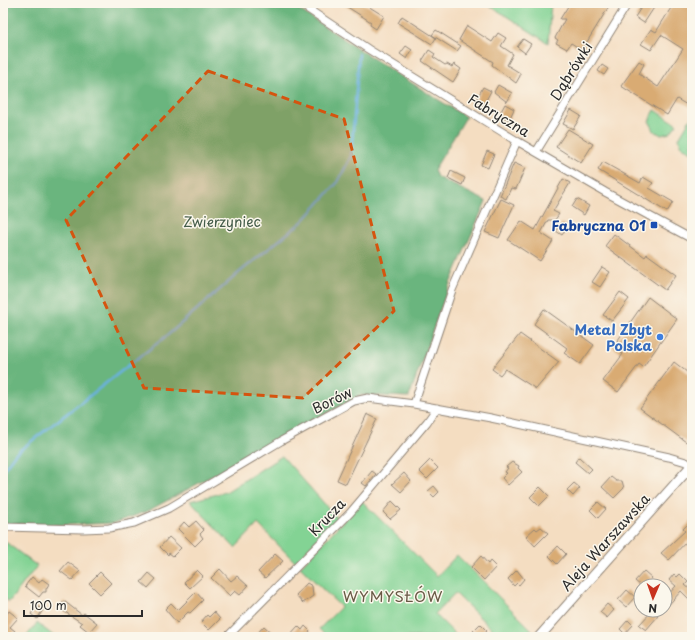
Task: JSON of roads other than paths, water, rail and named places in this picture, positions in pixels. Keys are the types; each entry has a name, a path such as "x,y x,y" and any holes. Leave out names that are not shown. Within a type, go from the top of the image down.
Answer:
{"street":[{"name":"Fabryczna","path":"299,3 368,49 517,141 692,239"},
{"name":"Dąbrówki","path":"536,152 628,3"},
{"path":"414,404 452,290 517,141"},
{"name":"Borów","path":"3,527 83,529 109,528 134,524 169,508 280,441 354,401 368,398 437,408 662,455 686,462 692,466"},
{"name":"Krucza","path":"227,637 350,513 427,422 437,408"},
{"name":"Aleja Warszawska","path":"539,637 692,466"}],"waterway":[{"path":"3,470 15,454 169,334 241,271 303,221 338,182 351,156 359,54"}],"place":[{"name":"Fabryczna 01","path":"654,225"},
{"name":"Metal Zbyt Polska","path":"660,337"}],"district":[{"name":"WYMYSŁÓW","path":"393,595"}],"park label":[{"name":"Zwierzyniec","path":"222,221"}]}
